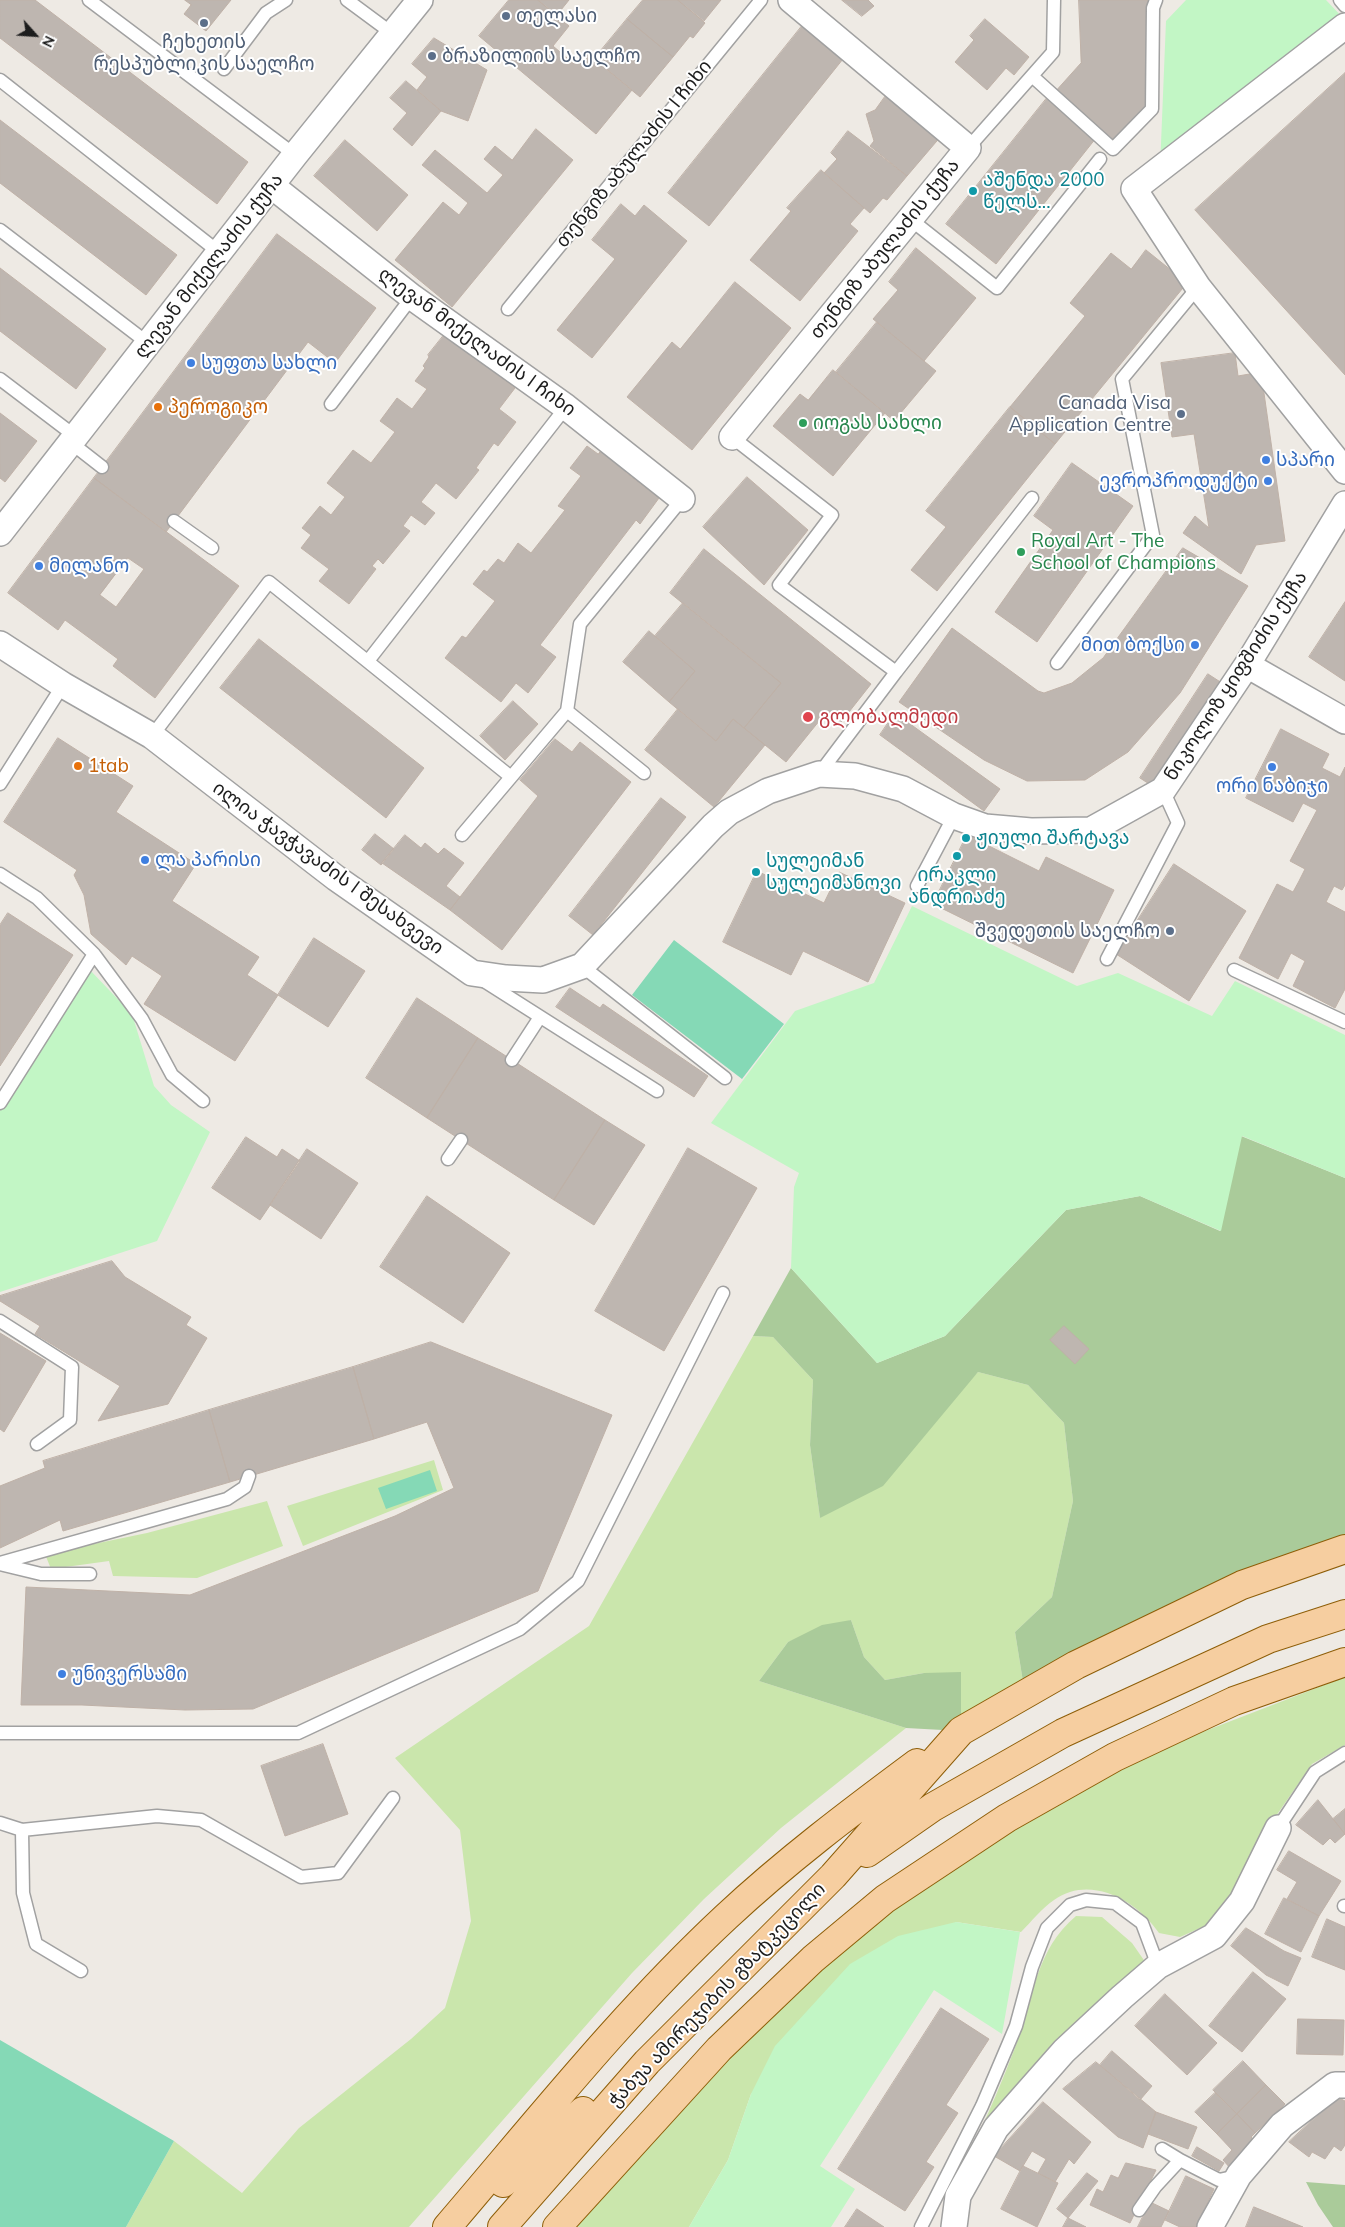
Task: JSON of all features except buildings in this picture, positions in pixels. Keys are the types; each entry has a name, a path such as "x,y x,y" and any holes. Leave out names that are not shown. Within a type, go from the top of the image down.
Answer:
{"main road":[{"name":"ჭაბუა ამირეჯიბის გზატკეცილი","path":"502,2227 647,2062 833,1876 961,1730 1076,1666 1233,1589 1345,1549"},
{"name":"ჭაბუა ამირეჯიბის გზატკეცილი","path":"833,1876 933,1807 1063,1733 1268,1639 1345,1614"},
{"name":"ჭაბუა ამირეჯიბის გზატკეცილი","path":"564,2220 719,2049 813,1959 885,1899 1007,1818 1115,1757 1234,1701 1345,1662"},
{"path":"448,2227 658,1985 726,1917 808,1844 961,1730"},
{"path":"448,2227 547,2145 612,2085 647,2062"}],"street":[{"name":"ლევან მიქელაძის ქუჩა","path":"0,533 295,155 419,0"},
{"name":"თენგიზ აბულაძის ქუჩა","path":"732,437 968,148 791,0"},
{"path":"1345,26 1134,189 1198,288 1345,471"},
{"name":"ლევან მიქელაძის I ჩიხი","path":"272,186 412,297 566,407 682,499"},
{"name":"ნიკოლოზ ყიფშიძის ქუჩა","path":"472,973 506,978 543,980 582,966 713,826 729,812 768,791 819,774 855,776 903,789 954,816 985,827 1031,831 1091,830 1162,790 1247,665 1345,504"},
{"name":"ილია ჭავჭავაძის I შესახვევი","path":"0,644 63,685 152,736 336,878 472,973"},
{"path":"1247,665 1345,722"},
{"path":"954,2227 958,2196 996,2128 1064,2051 1158,1966 1214,1936 1242,1900 1278,1828"},
{"path":"1210,2227 1239,2175 1282,2125 1335,2085 1345,2085"}],"lane":[{"path":"89,0 295,155"},
{"path":"224,69 266,13 286,0"},
{"path":"347,0 393,34"},
{"name":"თენგიზ აბულაძის I ჩიხი","path":"508,309 761,0"},
{"path":"968,148 1053,52 1054,0"},
{"path":"1032,76 1113,149 1152,109 1153,8 1156,0"},
{"path":"1340,0 1345,6"},
{"path":"0,80 220,253"},
{"path":"910,219 996,288 1100,159"},
{"path":"0,230 149,344"},
{"path":"1057,663 1153,535 1122,380 1198,288"},
{"path":"331,404 412,297"},
{"path":"0,379 102,467"},
{"path":"368,661 566,407"},
{"path":"732,437 832,516 779,585 896,672"},
{"path":"819,774 1032,498"},
{"path":"462,835 567,711 580,624 682,499"},
{"path":"174,521 212,548"},
{"path":"152,736 269,582 511,777"},
{"path":"1,781 63,685"},
{"path":"567,711 644,773"},
{"path":"1108,959 1178,823 1162,790"},
{"path":"917,886 954,816"},
{"path":"1,877 37,898 94,954 142,1019 172,1075 203,1101"},
{"path":"0,1103 94,954"},
{"path":"582,966 725,1078"},
{"path":"1234,970 1345,1022"},
{"name":"ილია ჭავჭავაძის I შესახვევი","path":"472,973 657,1091"},
{"path":"512,1060 540,1017"},
{"path":"448,1159 461,1140"},
{"path":"0,1733 298,1733 520,1629 578,1582 723,1293"},
{"path":"0,1321 72,1367 70,1420 37,1444"},
{"path":"0,1563 227,1499 245,1487 249,1476"},
{"path":"0,1563 41,1574 90,1574"},
{"path":"1278,1828 1315,1772 1345,1753"},
{"path":"0,1822 22,1830 157,1816 201,1820 301,1877 338,1874 393,1798"},
{"path":"22,1830 24,1893 36,1944 80,1971"},
{"path":"921,2227 982,2106 1016,2026 1032,1967 1048,1928 1070,1906 1086,1900 1115,1903 1142,1923 1158,1966"},
{"path":"1162,2149 1219,2180 1239,2175"},
{"path":"1140,2210 1155,2187 1180,2160"}],"green space":[{"path":"1186,0 1326,0 1345,20 1160,168 1166,21"},
{"path":"912,906 1077,986 1118,973 1212,1016 1235,981 1345,1035 1345,1178 1242,1136 1221,1231 1140,1196 1066,1210 945,1336 877,1363 791,1268 794,1187 799,1173 711,1123 795,1011 874,983"},
{"path":"674,940 784,1024 742,1079 632,995"},
{"path":"89,969 132,1014 154,1086 171,1105 210,1132 157,1241 0,1292 0,1106"},
{"path":"1241,1136 1345,1178 1345,1549 1025,1694 1015,1632 1052,1597 1073,1501 1064,1423 1028,1385 978,1372 883,1486 820,1518 810,1445 813,1380 773,1337 753,1336 791,1268 877,1363 945,1336 1066,1210 1140,1196 1220,1231"},
{"path":"753,1336 773,1337 813,1380 810,1445 820,1518 978,1372 1028,1385 1064,1423 1073,1501 1052,1597 1015,1632 1025,1694 961,1731 924,1673 885,1680 864,1657 851,1620 788,1642 759,1681 906,1728 781,1828 704,1899 632,1973 409,2227 126,2227 174,2141 242,2193 299,2128 411,2039 445,2008 471,1921 460,1830 395,1758 589,1626"},
{"path":"434,1460 443,1490 303,1546 287,1506"},
{"path":"430,1470 437,1491 386,1509 378,1488"},
{"path":"267,1501 283,1546 197,1578 113,1576 109,1561 51,1569 45,1554 147,1533"},
{"path":"851,1620 864,1657 885,1680 924,1673 961,1672 961,1731 906,1728 759,1681 788,1642 822,1625"},
{"path":"1345,1677 1345,1745 1312,1764 1267,1829 1234,1893 1207,1925 1180,1937 1159,1933 1150,1921 1126,1902 1098,1891 1083,1890 1068,1893 1054,1900 1021,1932 956,1922 751,2094 728,2160 689,2227 574,2227 638,2150 816,1971 905,1893 1117,1765"},
{"path":"1076,1916 1102,1917 1132,1943 1148,1966 1091,2013 1006,2098 973,2147 1016,2045 1044,1959 1063,1929"},
{"path":"956,1922 1020,1932 1002,2034 934,1990 820,2166 855,2189 831,2227 689,2227 728,2160 751,2094 775,2046 850,1964 898,1936"},
{"path":"0,2040 174,2141 126,2227 0,2227"},
{"path":"1306,2182 1345,2185 1345,2227 1333,2227 1318,2205"}],"place":[{"name":"თელასი","path":"506,16"},
{"name":"ჩეხეთის რესპუბლიკის საელჩო","path":"204,23"},
{"name":"ბრაზილიის საელჩო","path":"432,56"},
{"name":"აშენდა 2000 წელს...","path":"973,191"},
{"name":"სუფთა სახლი","path":"191,363"},
{"name":"პეროგიკო","path":"158,407"},
{"name":"Canada Visa Application Centre","path":"1181,414"},
{"name":"იოგას სახლი","path":"803,423"},
{"name":"სპარი","path":"1266,460"},
{"name":"ევროპროდუქტი","path":"1268,481"},
{"name":"Royal Art - The School of Champions","path":"1021,552"},
{"name":"მილანო","path":"39,566"},
{"name":"მით ბოქსი","path":"1195,645"},
{"name":"გლობალმედი","path":"808,717"},
{"name":"1tab","path":"78,766"},
{"name":"ორი ნაბიჯი","path":"1272,767"},
{"name":"ჟიული შარტავა","path":"966,838"},
{"name":"ირაკლი ანდრიაძე","path":"957,856"},
{"name":"ლა პარისი","path":"145,860"},
{"name":"სულეიმან სულეიმანოვი","path":"756,872"},
{"name":"შვედეთის საელჩო","path":"1170,931"},
{"name":"უნივერსამი","path":"62,1674"}]}
